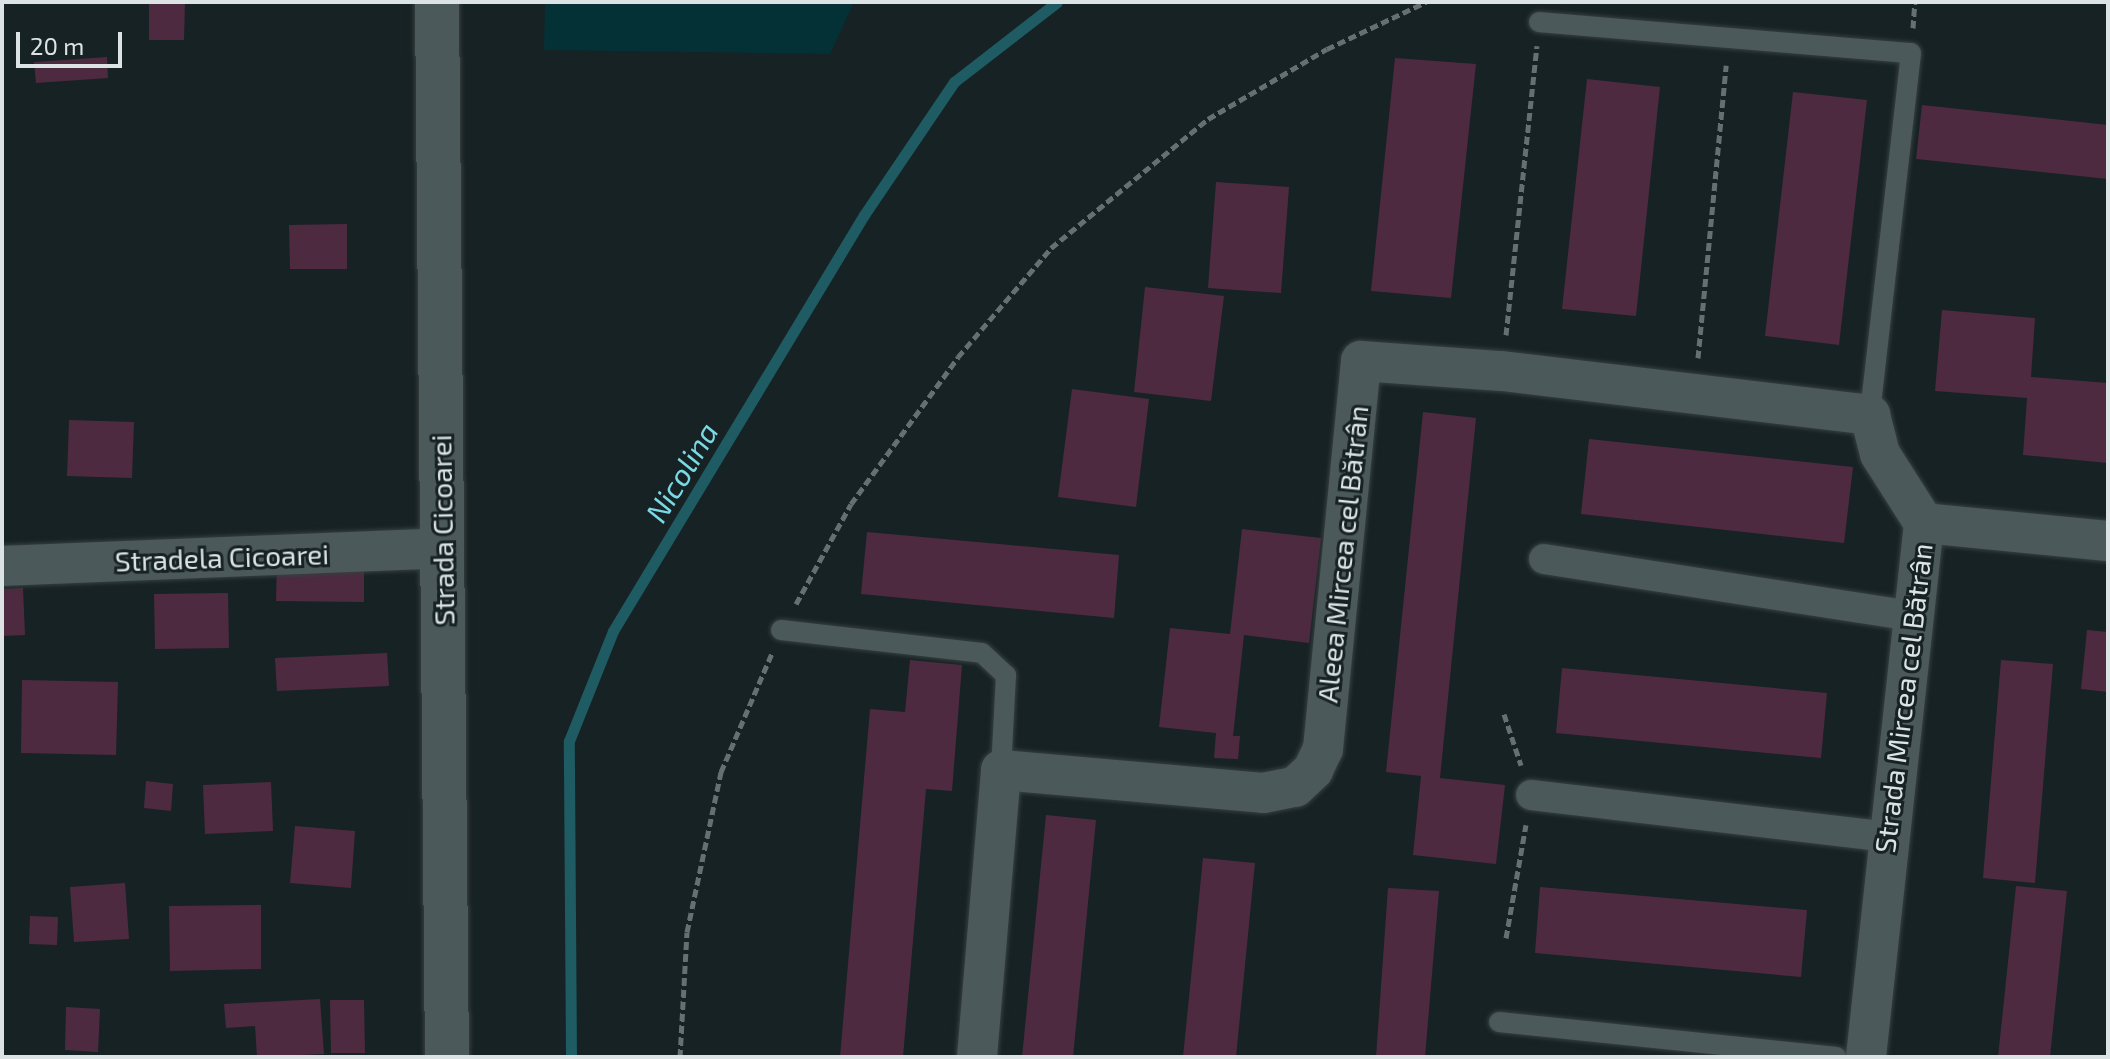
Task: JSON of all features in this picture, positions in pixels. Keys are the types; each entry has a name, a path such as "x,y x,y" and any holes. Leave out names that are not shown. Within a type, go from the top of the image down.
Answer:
{"street":[{"name":"Strada Cicoarei","path":"437,2 447,1057"},
{"name":"Aleea Mircea cel Bătrân","path":"1001,770 1263,793 1295,787 1313,770 1323,749 1361,361 1502,371 1870,415"},
{"path":"1870,415 1880,454 1924,523"},
{"name":"Strada Mircea cel Bătrân","path":"1866,1057 1887,837 1924,523 2108,541"},
{"name":"Stradela Cicoarei","path":"2,566 442,548"},
{"path":"1544,559 1912,616"},
{"path":"977,1057 1001,770"},
{"path":"1531,795 1887,837"}],"lane":[{"path":"1539,22 1911,53 1870,415"},
{"path":"781,630 982,653 1006,675 1001,770"},
{"path":"1499,1022 1836,1057"}],"path":[{"path":"680,1057 687,932 721,772 781,630 851,504 958,357 1051,248 1208,119 1327,49 1426,2"},
{"path":"1502,371 1539,22"},
{"path":"1694,395 1729,36"}],"shaded area":[{"path":"545,2 854,2 830,54 544,50"}],"building":[{"path":"149,2 185,2 184,40 149,40"},
{"path":"107,57 108,78 36,83 34,62"},
{"path":"1395,58 1476,64 1451,298 1371,291"},
{"path":"1587,79 1660,87 1636,316 1562,309"},
{"path":"1793,92 1867,100 1839,345 1765,336"},
{"path":"1922,105 2108,125 2108,179 1916,159"},
{"path":"1216,182 1289,187 1281,293 1208,288"},
{"path":"347,224 347,269 290,269 289,225"},
{"path":"1145,287 1224,296 1211,401 1134,392"},
{"path":"1942,310 2035,318 2031,377 2108,383 2108,463 2023,455 2027,398 1935,391"},
{"path":"1072,389 1149,399 1136,507 1058,497"},
{"path":"1423,412 1476,418 1440,778 1505,785 1496,864 1413,855 1421,776 1386,772"},
{"path":"69,420 134,422 132,478 67,476"},
{"path":"1589,439 1853,467 1844,543 1581,514"},
{"path":"1242,529 1321,538 1309,643 1244,635 1233,736 1240,736 1238,759 1214,758 1216,733 1159,727 1170,628 1230,634"},
{"path":"867,532 1119,555 1114,618 861,594"},
{"path":"277,559 364,560 364,602 276,601"},
{"path":"23,588 25,635 2,636 2,589"},
{"path":"228,593 229,648 155,649 154,594"},
{"path":"2087,630 2108,632 2108,692 2081,689"},
{"path":"387,653 389,686 277,691 275,658"},
{"path":"910,660 962,665 952,791 926,789 903,1057 840,1057 870,709 905,712"},
{"path":"2001,660 2053,664 2035,883 1983,878"},
{"path":"1562,668 1827,693 1821,758 1556,733"},
{"path":"22,680 118,682 116,755 21,753"},
{"path":"146,781 173,784 171,811 144,808"},
{"path":"271,782 273,831 205,834 203,785"},
{"path":"1046,815 1096,820 1073,1057 1022,1057"},
{"path":"295,826 355,831 351,888 290,883"},
{"path":"1203,858 1255,863 1236,1057 1183,1057"},
{"path":"125,883 129,939 74,942 70,887"},
{"path":"2016,886 2067,891 2050,1057 1998,1057"},
{"path":"1540,887 1807,910 1801,977 1535,953"},
{"path":"1388,888 1439,891 1425,1057 1376,1057"},
{"path":"261,905 261,969 170,971 169,906"},
{"path":"30,916 58,917 57,945 29,944"},
{"path":"320,999 324,1054 257,1057 255,1026 226,1028 224,1004"},
{"path":"330,1000 364,1000 365,1053 331,1053"},
{"path":"66,1007 100,1009 98,1052 65,1050"}],"waterway":[{"name":"Nicolina","path":"571,1057 569,741 613,631 864,215 954,82 1057,2"}]}
